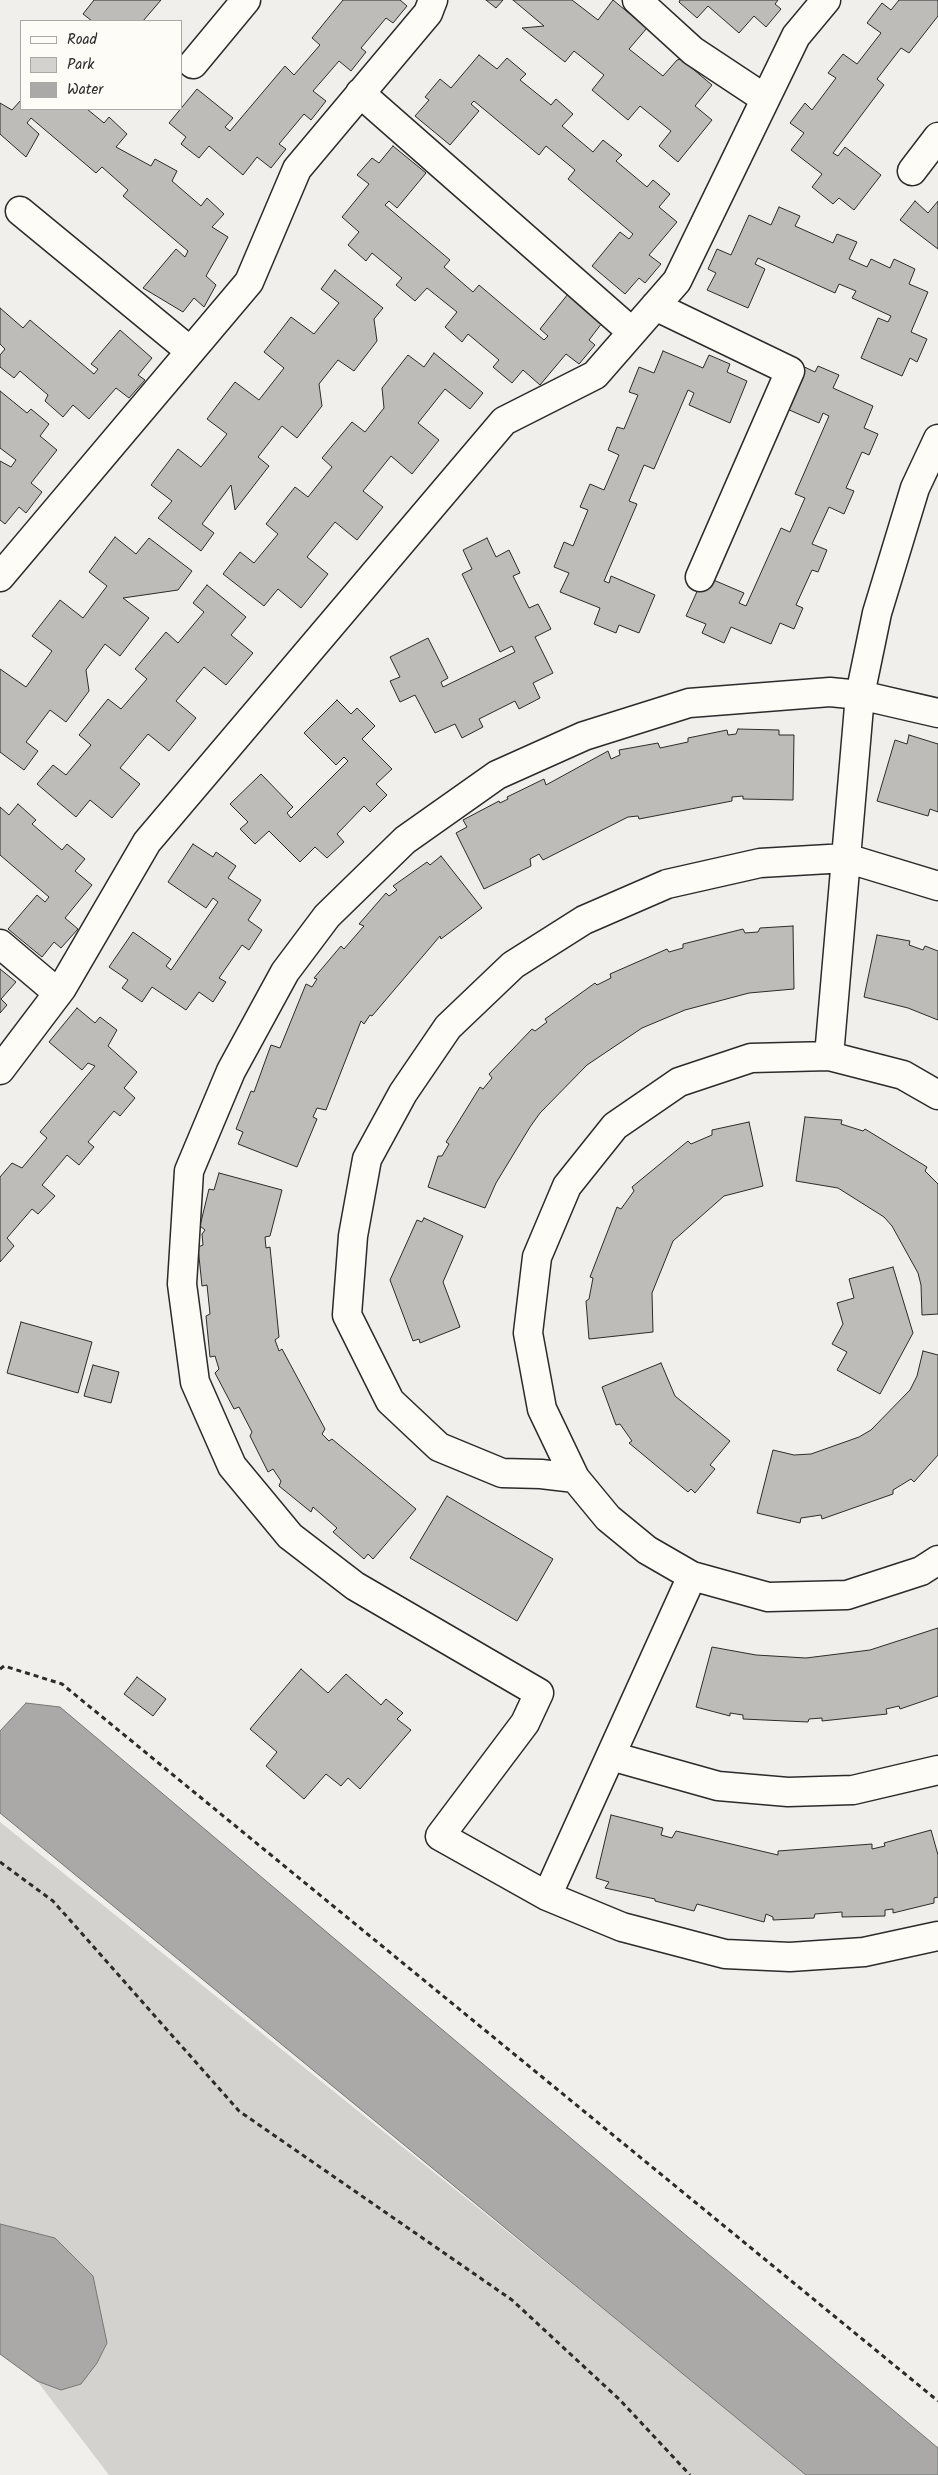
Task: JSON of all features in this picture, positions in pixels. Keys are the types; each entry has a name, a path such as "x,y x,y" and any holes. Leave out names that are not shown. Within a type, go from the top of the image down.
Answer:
{"lane":[{"path":"193,64 246,0"},
{"path":"4,565 249,282 296,169 428,13 433,0"},
{"path":"637,0 694,51 764,98"},
{"path":"0,1070 58,993 147,842 504,420 595,375 677,281 764,98 796,36 826,0"},
{"path":"360,94 632,332"},
{"path":"912,170 938,137"},
{"path":"20,210 190,351"},
{"path":"656,306 790,371 700,577"},
{"path":"829,1056 860,695 877,613 915,488 938,439"},
{"path":"938,713 860,695 830,692 689,703 592,734 497,775 405,840 327,916 285,972 231,1071 189,1171 182,1284 194,1382 232,1466 290,1536 355,1586 539,1693 525,1723 440,1836 547,1896 622,1927 725,1954 790,1957 864,1952 938,1936"},
{"path":"576,1478 541,1474 502,1474 439,1447 390,1402 347,1315 353,1236 367,1159 403,1093 448,1027 513,965 584,920 667,884 760,863 846,858 938,886"},
{"path":"0,944 58,993"},
{"path":"938,1095 904,1075 829,1056 751,1058 679,1082 615,1126 567,1186 537,1257 528,1333 542,1409 576,1478 608,1518 648,1550 692,1576 768,1596 847,1595 921,1571 938,1560"},
{"path":"547,1896 692,1576"},
{"path":"611,1756 718,1786 788,1792 853,1790 938,1770"}],"path":[{"path":"0,1669 4,1666 62,1684 938,2401"},
{"path":"0,1862 52,1901 238,2111 512,2300 620,2400 690,2475"}],"green space":[{"path":"0,1822 809,2475 109,2475 37,2381 0,2354"}],"water":[{"path":"26,1703 60,1707 938,2448 938,2475 806,2475 0,1813 0,1731"},
{"path":"0,2224 55,2238 93,2276 107,2343 97,2363 81,2384 61,2390 37,2381 0,2354"}],"building":[{"path":"94,0 161,0 144,20 91,20 83,14"},
{"path":"343,0 400,0 407,6 393,23 386,18 361,48 366,52 351,71 339,61 313,91 326,101 311,120 304,114 279,144 286,149 271,168 257,157 243,175 209,146 199,158 181,144 186,137 169,123 180,110 182,110 182,107 197,89 233,118 225,127 230,131 285,66 294,75 320,45 312,38"},
{"path":"486,0 503,0 496,8"},
{"path":"513,0 572,0 598,20 613,0 647,28 629,49 663,76 677,60 681,59 712,85 695,106 712,120 678,162 659,146 671,131 640,106 628,120 592,90 604,75 574,51 565,62 522,28 544,26"},
{"path":"680,0 778,0 775,4 781,9 766,27 754,16 739,33 708,6 697,18 679,2"},
{"path":"899,0 938,0 938,16 909,53 901,48 877,79 884,85 833,153 838,156 845,147 881,175 854,210 839,198 833,204 812,187 822,174 791,150 804,133 790,123 805,103 812,110 836,78 828,73 843,54 857,64 881,33 867,23 882,3 891,10"},
{"path":"479,55 497,69 507,58 526,74 520,80 551,105 556,99 573,114 562,126 593,152 603,140 622,155 616,161 647,187 653,180 670,194 659,207 677,222 649,255 661,264 645,283 639,278 625,294 592,266 620,232 629,239 633,234 568,179 575,170 546,146 539,155 474,101 471,104 479,111 450,145 415,116 429,100 425,97 440,79 451,88"},
{"path":"20,101 20,110 88,110 104,123 109,117 127,134 116,147 151,166 155,159 177,171 172,181 201,206 207,198 224,214 212,227 228,237 206,276 216,285 204,307 194,298 183,312 143,288 176,249 185,257 188,251 123,196 128,190 102,167 96,173 31,118 27,123 39,134 26,157 0,134 0,103 12,110"},
{"path":"393,146 426,173 397,208 389,201 385,205 450,260 444,267 473,292 479,285 544,340 548,336 540,329 568,294 602,323 589,340 595,345 579,364 566,354 540,385 523,370 512,383 493,367 499,360 468,334 462,342 445,327 457,312 427,288 415,301 396,285 402,278 372,253 366,261 348,245 359,232 342,217 369,184 357,175 372,158 379,163"},
{"path":"915,201 928,213 938,201 938,249 900,220"},
{"path":"779,207 800,216 795,226 833,243 837,234 857,242 849,259 867,267 871,259 890,268 894,259 915,269 909,284 928,292 911,332 927,339 917,362 910,358 902,376 861,358 878,318 888,322 891,316 852,298 856,291 839,284 835,293 758,258 755,264 765,269 748,308 707,290 716,273 708,269 717,249 731,255 749,215 771,225"},
{"path":"335,270 383,308 374,319 377,341 354,371 338,360 319,384 322,406 297,438 282,426 258,457 269,466 235,510 231,485 202,524 214,533 201,551 158,518 172,501 151,485 178,449 201,467 227,434 207,419 235,382 259,400 284,368 264,352 291,317 314,334 339,303 321,289"},
{"path":"0,308 23,328 30,320 94,374 98,369 91,364 120,330 152,358 138,375 145,380 129,398 116,388 89,419 73,405 63,417 45,401 48,395 20,371 14,378 0,367 0,355 5,349 0,344"},
{"path":"663,351 703,368 709,355 730,364 727,372 747,381 730,423 689,405 694,393 688,390 654,469 644,465 629,501 637,504 604,581 609,583 611,576 655,595 639,633 619,625 616,633 594,624 600,608 560,592 569,573 554,567 564,542 573,546 588,510 580,507 590,484 604,490 619,455 608,450 617,427 624,429 638,395 629,392 639,367 654,373"},
{"path":"434,353 483,393 470,409 445,389 418,423 439,440 412,474 391,456 363,491 383,507 357,540 335,522 307,557 328,574 301,608 278,589 264,606 223,574 240,552 254,563 278,534 266,524 295,487 308,497 332,467 322,458 352,422 365,432 384,408 382,388 408,355 424,367"},
{"path":"796,363 815,372 818,366 839,375 833,388 873,406 864,428 878,434 869,455 862,452 846,488 854,491 844,514 829,507 812,544 827,550 818,572 812,570 796,605 803,608 794,629 780,623 771,644 731,627 724,643 702,633 706,624 686,616 704,576 744,593 739,603 746,606 781,528 790,532 805,498 795,494 829,416 823,413 819,423 778,405"},
{"path":"0,391 27,413 31,409 49,424 40,436 57,450 31,483 42,492 26,513 19,507 5,524 0,520 0,461 11,467 16,460 0,448"},
{"path":"115,537 136,554 149,538 192,571 178,590 123,598 149,618 120,656 105,644 86,670 89,691 66,722 50,710 26,742 38,751 24,770 0,752 0,669 26,687 52,651 32,636 60,600 83,618 107,586 89,572"},
{"path":"487,538 496,557 509,550 520,573 513,576 529,608 538,604 551,629 535,637 553,673 533,683 540,698 519,709 515,701 479,719 483,727 462,738 455,724 435,733 415,695 400,702 390,681 400,677 390,657 428,638 448,678 441,682 443,687 515,652 512,646 500,652 462,574 472,569 463,550"},
{"path":"207,585 246,617 231,635 253,653 226,685 204,667 176,701 196,718 169,751 148,734 120,768 140,784 112,818 90,800 76,817 37,784 53,765 66,775 91,745 79,735 108,699 121,709 147,679 135,669 166,632 178,643 204,612 193,603"},
{"path":"337,700 351,714 357,708 375,726 362,739 392,769 376,784 387,795 370,812 364,806 337,834 344,842 327,858 315,847 300,862 269,831 255,844 240,829 248,822 230,804 261,774 293,807 287,813 291,818 348,761 344,757 336,765 304,733"},
{"path":"738,729 779,730 779,735 794,735 793,800 743,799 743,796 732,797 732,801 639,819 638,816 628,817 543,860 539,854 530,859 531,866 484,889 456,833 467,827 463,820 499,801 500,803 508,799 507,797 544,779 546,785 608,751 611,759 620,755 619,750 658,743 660,748 688,742 688,738 727,730 728,735 736,734"},
{"path":"909,735 938,744 938,812 930,809 928,816 877,801 895,740 907,744"},
{"path":"18,804 36,820 32,824 62,850 67,844 85,859 75,871 92,885 65,918 78,929 61,948 54,942 42,957 8,929 37,895 45,902 49,897 0,855 0,807 9,815"},
{"path":"193,844 213,857 216,852 236,866 228,878 261,900 248,920 262,930 249,950 242,945 219,978 226,982 213,1002 199,992 186,1010 152,987 142,1002 122,988 128,980 109,967 133,932 171,959 166,966 171,970 218,902 213,898 206,908 168,882"},
{"path":"441,856 482,908 441,939 440,936 372,1016 370,1015 364,1024 361,1021 326,1110 317,1108 313,1117 317,1119 297,1167 238,1144 243,1132 236,1129 251,1091 254,1092 271,1045 280,1048 306,984 312,987 317,979 314,978 341,946 344,949 364,926 359,924 386,893 389,896 397,890 393,886 427,862 430,865"},
{"path":"793,926 794,989 749,993 685,1010 642,1028 587,1065 540,1113 530,1127 496,1183 485,1208 428,1187 438,1156 442,1156 449,1144 446,1142 480,1087 483,1089 492,1078 489,1074 532,1029 535,1031 547,1022 545,1019 595,983 597,985 611,978 610,974 667,949 669,952 683,948 683,944 743,929 745,933 758,932 760,928"},
{"path":"877,935 910,941 909,945 923,950 925,946 938,951 938,1020 908,1008 864,997"},
{"path":"0,969 16,982 1,999 7,1005 0,1013"},
{"path":"77,1008 95,1023 100,1017 117,1030 108,1046 137,1072 124,1088 135,1098 120,1116 114,1111 88,1142 94,1147 79,1165 67,1155 42,1185 55,1196 38,1214 32,1209 7,1238 14,1246 0,1262 0,1177 12,1163 22,1168 47,1138 40,1132 95,1066 88,1063 82,1070 49,1042"},
{"path":"805,1117 842,1120 841,1124 863,1131 865,1129 927,1167 925,1171 938,1184 938,1314 922,1315 921,1285 918,1273 892,1226 884,1217 838,1188 796,1181"},
{"path":"749,1122 763,1186 724,1196 673,1241 652,1293 653,1332 589,1339 586,1301 589,1299 593,1278 590,1277 617,1207 621,1209 634,1191 632,1187 688,1141 691,1144 712,1135 712,1130"},
{"path":"219,1173 282,1190 270,1236 265,1237 266,1248 270,1247 279,1337 275,1340 279,1351 282,1349 325,1429 322,1434 329,1441 332,1439 416,1509 373,1559 368,1554 364,1559 333,1532 337,1528 313,1507 311,1512 279,1486 281,1481 273,1469 268,1472 250,1436 252,1432 239,1407 234,1409 215,1373 219,1369 215,1356 210,1357 206,1316 210,1314 207,1285 202,1286 198,1247 203,1245 202,1234 205,1230 200,1226 209,1189 214,1190"},
{"path":"424,1218 463,1236 443,1282 460,1327 420,1343 419,1339 413,1341 390,1280 417,1220 422,1222"},
{"path":"893,1267 913,1333 880,1394 837,1370 847,1352 832,1344 843,1324 837,1303 854,1298 849,1279"},
{"path":"21,1322 92,1342 78,1393 7,1373"},
{"path":"923,1351 938,1355 938,1455 914,1482 911,1479 893,1490 893,1494 822,1519 821,1515 801,1518 800,1523 757,1513 773,1450 794,1455 811,1454 859,1437 871,1430 910,1390 917,1376"},
{"path":"661,1363 675,1396 730,1441 710,1465 715,1469 695,1493 691,1489 688,1492 629,1443 632,1441 620,1424 616,1425 602,1387"},
{"path":"93,1365 119,1372 111,1403 84,1396"},
{"path":"447,1496 553,1559 517,1621 410,1558"},
{"path":"938,1628 938,1696 900,1709 899,1706 886,1709 887,1714 822,1721 822,1718 809,1719 808,1722 743,1719 743,1715 730,1713 730,1716 696,1707 712,1647 756,1655 806,1658 870,1650"},
{"path":"301,1669 328,1693 346,1674 381,1705 386,1699 403,1713 397,1719 411,1730 360,1789 348,1778 341,1786 326,1774 304,1799 266,1766 277,1752 250,1729"},
{"path":"137,1677 166,1699 153,1716 124,1694"},
{"path":"611,1815 663,1828 661,1835 672,1838 676,1831 778,1855 778,1851 872,1844 872,1849 885,1846 884,1843 931,1830 938,1855 938,1897 934,1898 934,1903 893,1913 893,1909 885,1910 885,1916 842,1917 842,1912 815,1914 814,1918 773,1920 773,1917 766,1914 764,1922 697,1904 694,1911 655,1901 655,1899 605,1888 609,1882 596,1878"}]}
